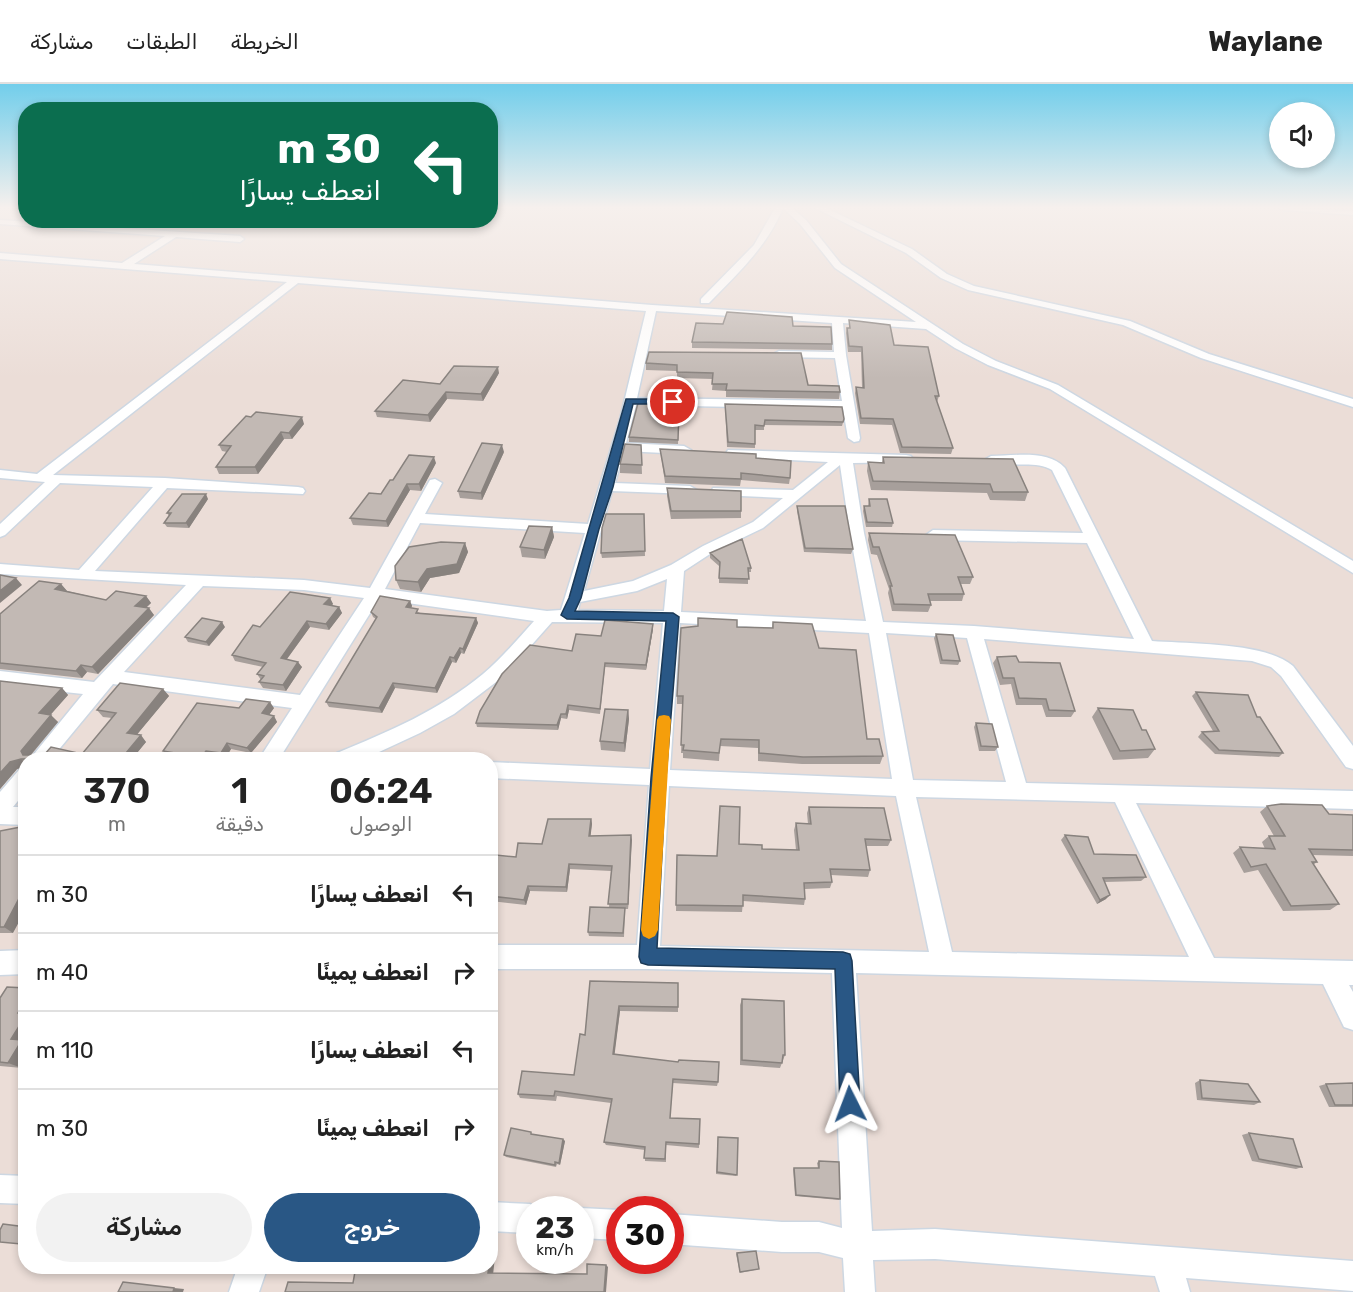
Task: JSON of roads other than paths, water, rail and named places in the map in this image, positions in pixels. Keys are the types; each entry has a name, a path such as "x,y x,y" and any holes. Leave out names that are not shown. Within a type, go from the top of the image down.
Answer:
{"street":[{"path":"104,264 652,308 931,327"},
{"path":"705,302 739,264"},
{"path":"837,264 980,358 1054,387 1353,568"},
{"path":"928,264 944,276 970,288 1119,321 1156,334 1205,356 1353,403"},
{"path":"39,479 160,382 295,280"},
{"path":"353,285 364,281 429,282 454,287 479,285 916,317"},
{"path":"567,615 575,598 593,529 608,487 630,401 649,353 652,308"},
{"path":"837,320 840,355 854,438"},
{"path":"770,354 840,355"},
{"path":"630,401 848,405"},
{"path":"617,447 699,451"},
{"path":"723,453 843,459 915,459"},
{"path":"575,598 638,586 676,569 708,549 758,525 843,459"},
{"path":"843,459 863,533 876,627 904,788 943,963"},
{"path":"972,460 1052,463 1059,468 1146,646"},
{"path":"0,474 55,481 165,482 298,491"},
{"path":"0,532 55,481"},
{"path":"83,575 165,482"},
{"path":"274,752 374,594 435,483"},
{"path":"608,487 797,494"},
{"path":"414,518 593,529"},
{"path":"916,535 1093,538"},
{"path":"0,569 304,585 469,604 547,617 567,615 673,617 974,632 1252,656 1277,662 1287,671 1353,761"},
{"path":"648,957 658,778 676,569"},
{"path":"34,586 52,571"},
{"path":"46,752 104,683 199,581"},
{"path":"361,752 402,735 453,706 504,665 547,617"},
{"path":"974,632 1018,790"},
{"path":"0,678 104,683 305,704"},
{"path":"498,770 904,788 1353,800"},
{"path":"0,807 18,786"},
{"path":"1122,795 1208,970"},
{"path":"0,815 18,816"},
{"path":"498,957 648,957 1342,973 1353,1017"},
{"path":"843,961 860,1292"},
{"path":"0,963 18,962"},
{"path":"0,1189 18,1190"},
{"path":"498,1217 516,1218"},
{"path":"684,1230 782,1237 819,1237 857,1247 935,1244 1353,1276"},
{"path":"1166,1262 1175,1292"},
{"path":"244,1292 250,1274"}]}
